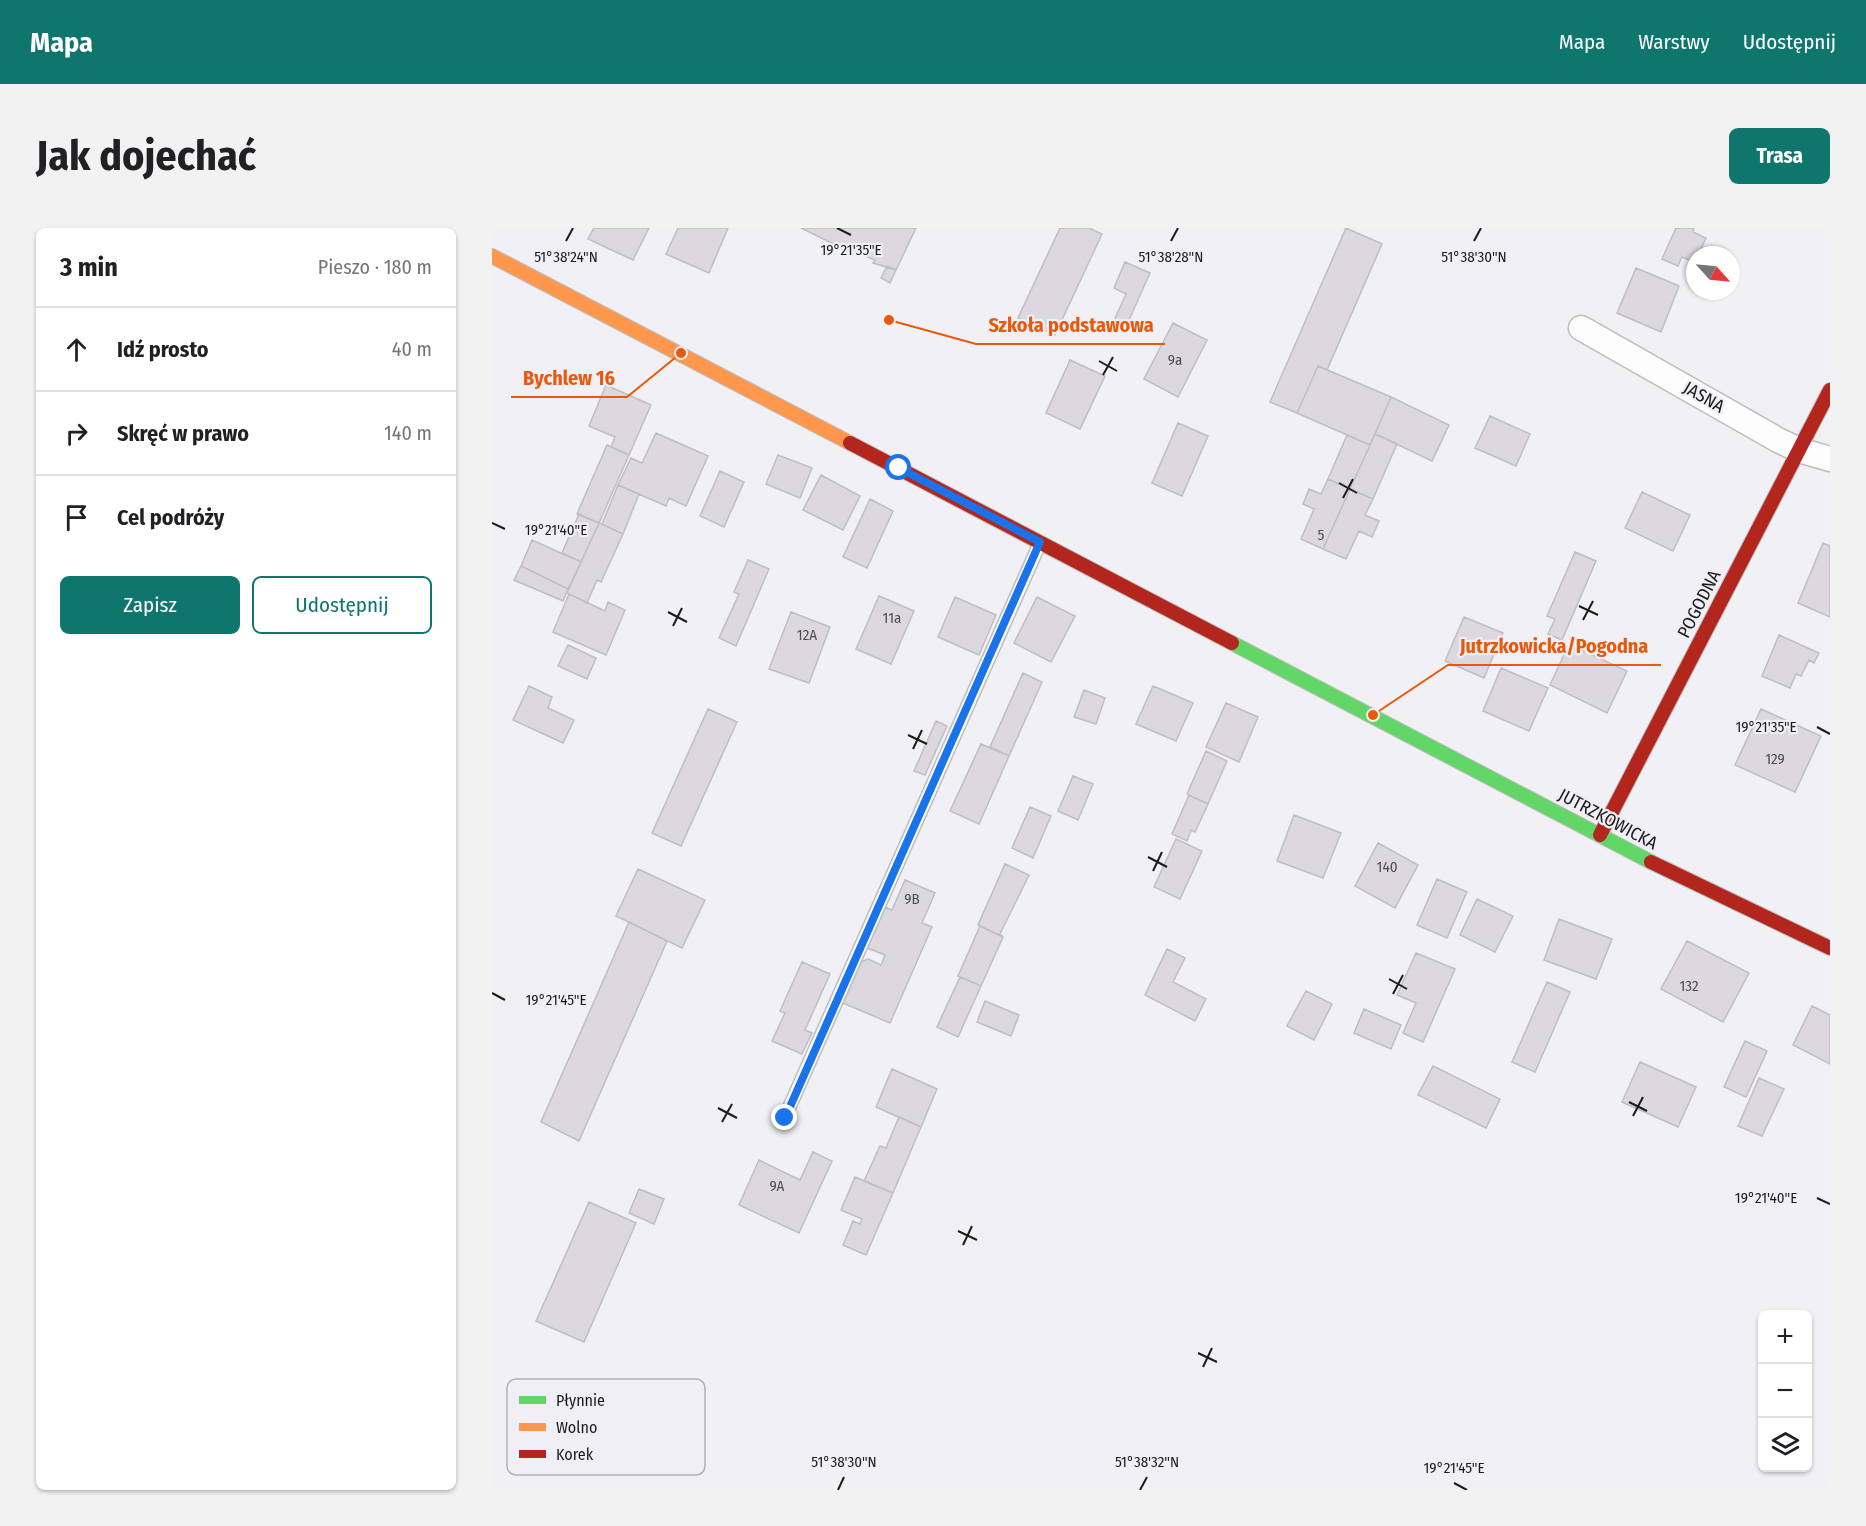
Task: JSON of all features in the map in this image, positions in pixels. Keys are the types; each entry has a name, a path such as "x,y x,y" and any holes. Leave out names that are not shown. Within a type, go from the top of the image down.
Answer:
{"main road":[{"name":"JUTRZKOWICKA","path":"492,256 1691,883 1830,948"},
{"name":"POGODNA","path":"1600,835 1830,390"}],"street":[{"name":"JASNA","path":"1581,328 1799,450 1830,459"}],"lane":[{"path":"785,1118 1040,542"}],"building":[{"path":"594,228 649,228 633,260 588,239"},
{"path":"678,228 728,228 709,273 666,254"},
{"path":"801,228 916,228 896,270 873,263 875,260 855,252 854,254"},
{"path":"1060,228 1089,228 1102,234 1055,335 1018,318"},
{"path":"1346,228 1382,244 1327,370 1318,366 1297,413 1270,402"},
{"path":"1676,228 1694,228 1693,232 1706,238 1702,246 1686,246 1686,259 1682,257 1678,266 1662,259"},
{"path":"1125,262 1150,273 1125,329 1113,323 1126,294 1114,288"},
{"path":"887,266 896,270 890,283 881,278"},
{"path":"1636,268 1679,286 1661,332 1617,313"},
{"path":"1173,323 1207,340 1178,397 1144,379"},
{"path":"1070,360 1105,376 1080,429 1046,413"},
{"path":"1318,366 1391,397 1370,445 1297,413"},
{"path":"606,385 651,405 629,455 611,447 615,437 589,426"},
{"path":"1391,397 1449,425 1432,461 1375,434"},
{"path":"1490,416 1530,434 1516,466 1475,448"},
{"path":"1178,423 1208,436 1182,496 1152,483"},
{"path":"656,433 708,456 686,506 669,498 666,506 618,485 631,458 642,463"},
{"path":"1375,434 1397,444 1373,499 1350,489"},
{"path":"1347,435 1370,445 1350,489 1328,479"},
{"path":"607,445 629,455 599,523 577,514"},
{"path":"778,455 812,468 800,498 766,484"},
{"path":"720,471 744,482 724,527 700,516"},
{"path":"821,475 860,496 843,530 803,510"},
{"path":"1328,479 1350,489 1323,549 1301,539 1314,509 1303,504 1309,489 1321,494"},
{"path":"618,485 639,494 623,534 602,524"},
{"path":"1350,489 1373,499 1365,515 1379,521 1372,537 1359,531 1346,559 1323,549"},
{"path":"1642,492 1690,515 1673,551 1625,528"},
{"path":"870,499 893,511 867,568 843,557"},
{"path":"579,514 599,523 581,562 562,553"},
{"path":"599,523 623,534 601,582 597,580 587,603 567,593"},
{"path":"532,540 581,562 568,589 521,566"},
{"path":"1823,543 1830,546 1830,617 1798,603"},
{"path":"1575,552 1596,561 1562,640 1548,634 1555,619 1547,616"},
{"path":"748,560 769,569 736,646 719,638 739,594 734,592"},
{"path":"521,566 568,589 563,601 514,580"},
{"path":"569,594 605,611 608,602 625,610 606,655 553,632"},
{"path":"879,596 914,611 891,664 856,649"},
{"path":"955,597 996,615 979,655 938,637"},
{"path":"1037,597 1075,616 1051,662 1014,643"},
{"path":"791,612 830,627 809,683 769,669"},
{"path":"1464,617 1503,633 1484,678 1445,661"},
{"path":"1779,635 1819,653 1814,663 1809,660 1801,676 1796,674 1790,688 1762,676"},
{"path":"1569,644 1627,671 1607,713 1550,685"},
{"path":"568,645 596,658 587,679 558,666"},
{"path":"1501,668 1548,688 1529,731 1483,711"},
{"path":"1023,673 1042,682 1009,756 990,747"},
{"path":"529,686 552,697 548,708 574,720 563,743 513,720"},
{"path":"1153,686 1193,703 1176,741 1136,724"},
{"path":"1084,690 1105,698 1096,724 1074,717"},
{"path":"1226,703 1258,717 1239,762 1206,747"},
{"path":"708,709 737,722 681,846 652,833"},
{"path":"1761,709 1821,736 1795,792 1735,765"},
{"path":"936,721 947,726 925,775 914,771"},
{"path":"981,744 1009,756 979,824 950,811"},
{"path":"1206,751 1227,761 1208,804 1187,794"},
{"path":"1073,776 1093,784 1078,820 1058,811"},
{"path":"1189,795 1208,804 1195,832 1191,830 1187,841 1172,834"},
{"path":"1030,807 1051,816 1033,858 1012,848"},
{"path":"1294,815 1341,833 1323,878 1277,861"},
{"path":"1176,839 1202,851 1180,899 1154,887"},
{"path":"1378,843 1418,865 1395,908 1355,886"},
{"path":"1005,864 1029,875 1000,934 1003,937 978,925"},
{"path":"638,869 705,900 682,948 616,916"},
{"path":"1437,879 1467,892 1447,938 1417,925"},
{"path":"905,880 935,893 922,923 932,927 890,1023 843,1003 861,962 868,959 881,965 885,955 867,948 885,907 892,910"},
{"path":"1477,899 1513,916 1495,952 1460,935"},
{"path":"1559,919 1612,939 1596,979 1544,960"},
{"path":"629,922 667,941 579,1141 541,1122"},
{"path":"980,926 1003,937 981,986 958,976"},
{"path":"1687,941 1749,973 1723,1022 1661,989"},
{"path":"1167,949 1185,958 1173,982 1206,999 1195,1021 1145,995"},
{"path":"1416,953 1455,969 1423,1042 1403,1033 1416,1003 1397,995"},
{"path":"802,962 830,974 805,1030 812,1033 802,1054 772,1041 785,1013 780,1011"},
{"path":"960,977 981,986 958,1037 937,1027"},
{"path":"1547,982 1570,992 1535,1072 1512,1062"},
{"path":"1306,991 1332,1004 1314,1040 1287,1026"},
{"path":"985,1001 1019,1015 1011,1036 977,1022"},
{"path":"1812,1006 1830,1015 1830,1064 1793,1045"},
{"path":"1364,1009 1401,1025 1391,1049 1354,1033"},
{"path":"1745,1041 1767,1051 1746,1097 1724,1087"},
{"path":"1640,1062 1696,1087 1678,1127 1622,1102"},
{"path":"1433,1066 1500,1099 1486,1128 1418,1095"},
{"path":"892,1069 937,1089 921,1127 876,1107"},
{"path":"1759,1078 1784,1089 1762,1136 1738,1126"},
{"path":"899,1117 921,1127 893,1193 864,1181 880,1146 886,1148"},
{"path":"813,1152 832,1161 799,1233 739,1205 759,1160 800,1180"},
{"path":"855,1177 893,1193 866,1255 843,1245 853,1221 860,1224 862,1219 841,1210"},
{"path":"639,1189 664,1199 654,1224 629,1213"},
{"path":"589,1202 636,1223 584,1342 536,1321"}],"traffic: fast":[{"path":"1232,643 1651,862"}],"traffic: slow":[{"path":"492,256 850,443"}],"traffic: jam":[{"path":"1600,835 1830,390"},
{"path":"850,443 1232,643"},
{"path":"1651,862 1830,948"}],"place":[{"name":"Szkoła podstawowa","path":"889,320"},
{"name":"Bychlew 16","path":"681,353"},
{"name":"Jutrzkowicka/Pogodna","path":"1373,715"}],"route":[{"path":"785,1118 1040,542 899,468"}]}
